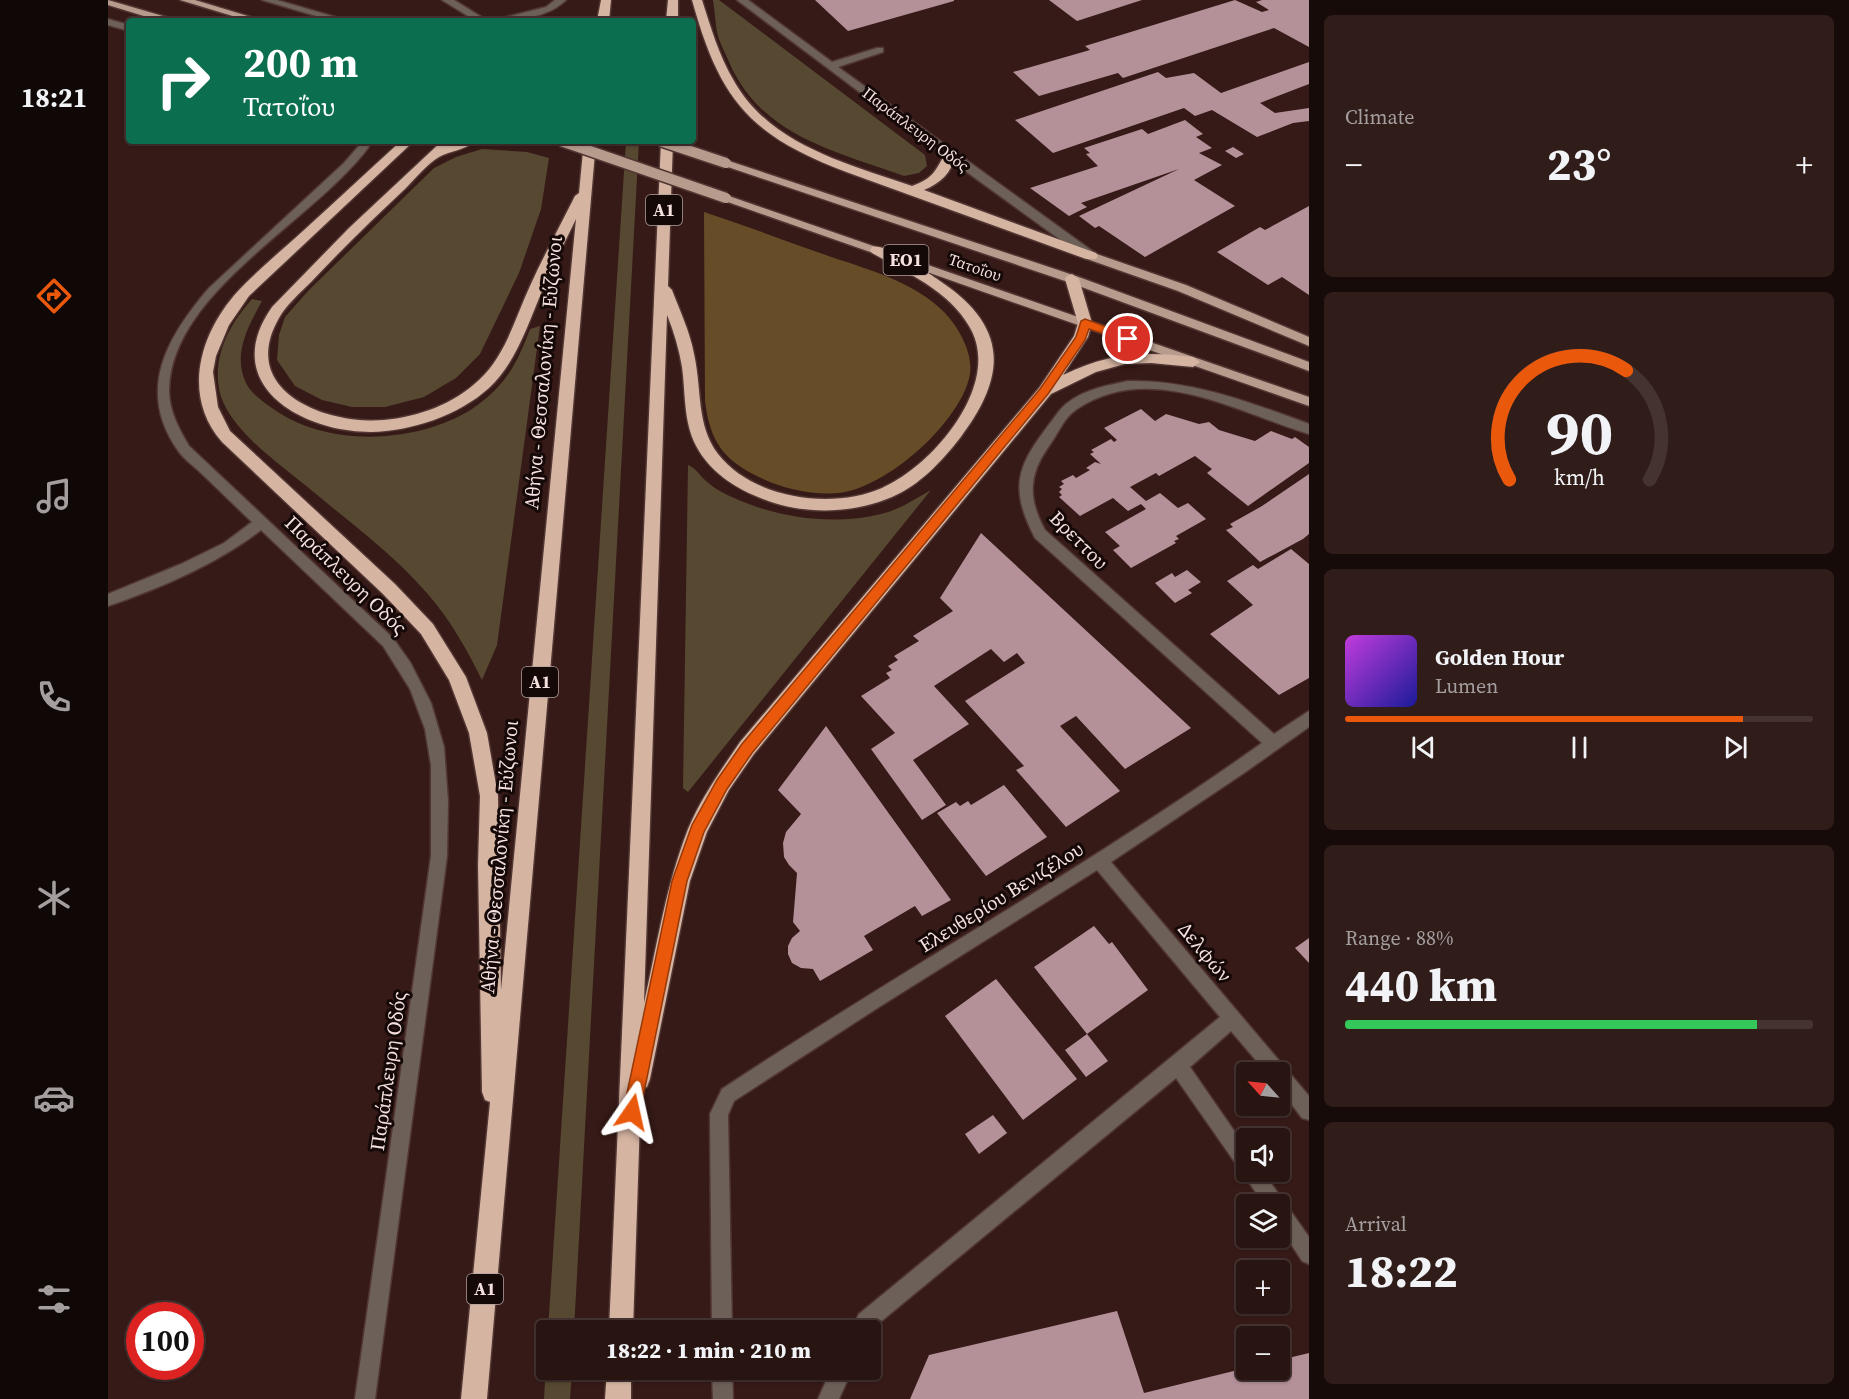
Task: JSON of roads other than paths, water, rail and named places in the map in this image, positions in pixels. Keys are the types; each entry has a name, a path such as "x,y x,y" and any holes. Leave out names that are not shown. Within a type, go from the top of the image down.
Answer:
{"highway":[{"path":"603,18 606,0"},
{"path":"672,18 673,0"},
{"path":"697,0 713,54 732,88 761,123 811,152 842,166 1092,256"},
{"path":"378,168 393,144"},
{"path":"405,144 244,293 224,318 210,345 208,354 205,373 207,400 219,427 239,450 389,589 427,629 457,677 478,733 489,796 488,865 495,1178"},
{"path":"446,144 312,271 269,322 261,349 261,363 266,376 283,399 312,416 350,424 371,426 391,424 442,410 483,386 496,373 511,346 585,186"},
{"path":"424,164 461,144"},
{"name":"Αθήνα - Θεσσαλονίκη - Εύζωνοι","path":"474,1399 590,144"},
{"name":"Α1","path":"621,1320 667,144"},
{"path":"913,190 938,178 946,168 950,155"},
{"path":"661,280 688,355 693,423 701,443 716,462 735,479 761,494 807,503 849,503 887,493 913,477 939,454 977,402 986,379 988,356 983,337 969,314 944,291 877,250"},
{"path":"627,1134 680,881 698,830 722,784 755,739 1044,392 1081,337 1085,323 1072,279"},
{"path":"1044,392 1082,371 1111,362 1138,358 1193,362"},
{"path":"618,1399 619,1380"}],"main road":[{"path":"185,0 248,18"},
{"path":"108,2 160,18"},
{"name":"Τατοΐου","path":"570,144 1309,402"},
{"name":"Τατοΐου","path":"669,144 1072,279 1309,367"},
{"path":"1092,256 1182,288 1309,342"}],"street":[{"path":"267,0 333,18"},
{"path":"447,0 478,18"},
{"path":"509,18 549,9 561,0"},
{"name":"Παράπλευρη Οδός","path":"742,0 950,155 1092,256"},
{"path":"108,22 126,27"},
{"path":"831,66 880,50"},
{"name":"Παράπλευρη Οδός","path":"365,1399 439,856 441,812 439,768 427,711 404,665 388,642 184,449 174,436 167,419 164,402 167,364 172,348 182,329 204,298 352,161 366,144"},
{"name":"Βρεττου","path":"1275,744 1040,534 1029,514 1023,491 1030,462 1071,406 1109,388 1153,383 1222,398 1309,429"},
{"path":"108,600 186,568 229,547 261,522"},
{"name":"Ελευθερίου Βενιζέλου","path":"722,1320 719,1114 728,1095 1099,860 1275,744 1309,718"},
{"name":"Δελφών","path":"1099,860 1268,1062"},
{"path":"866,1320 1178,1065 1232,1018"},
{"path":"1178,1065 1236,1149"},
{"name":"Δελφών","path":"1290,1088 1309,1111"},
{"path":"1290,1226 1309,1254"},
{"path":"722,1380 723,1399"},
{"path":"828,1399 837,1380"}]}
